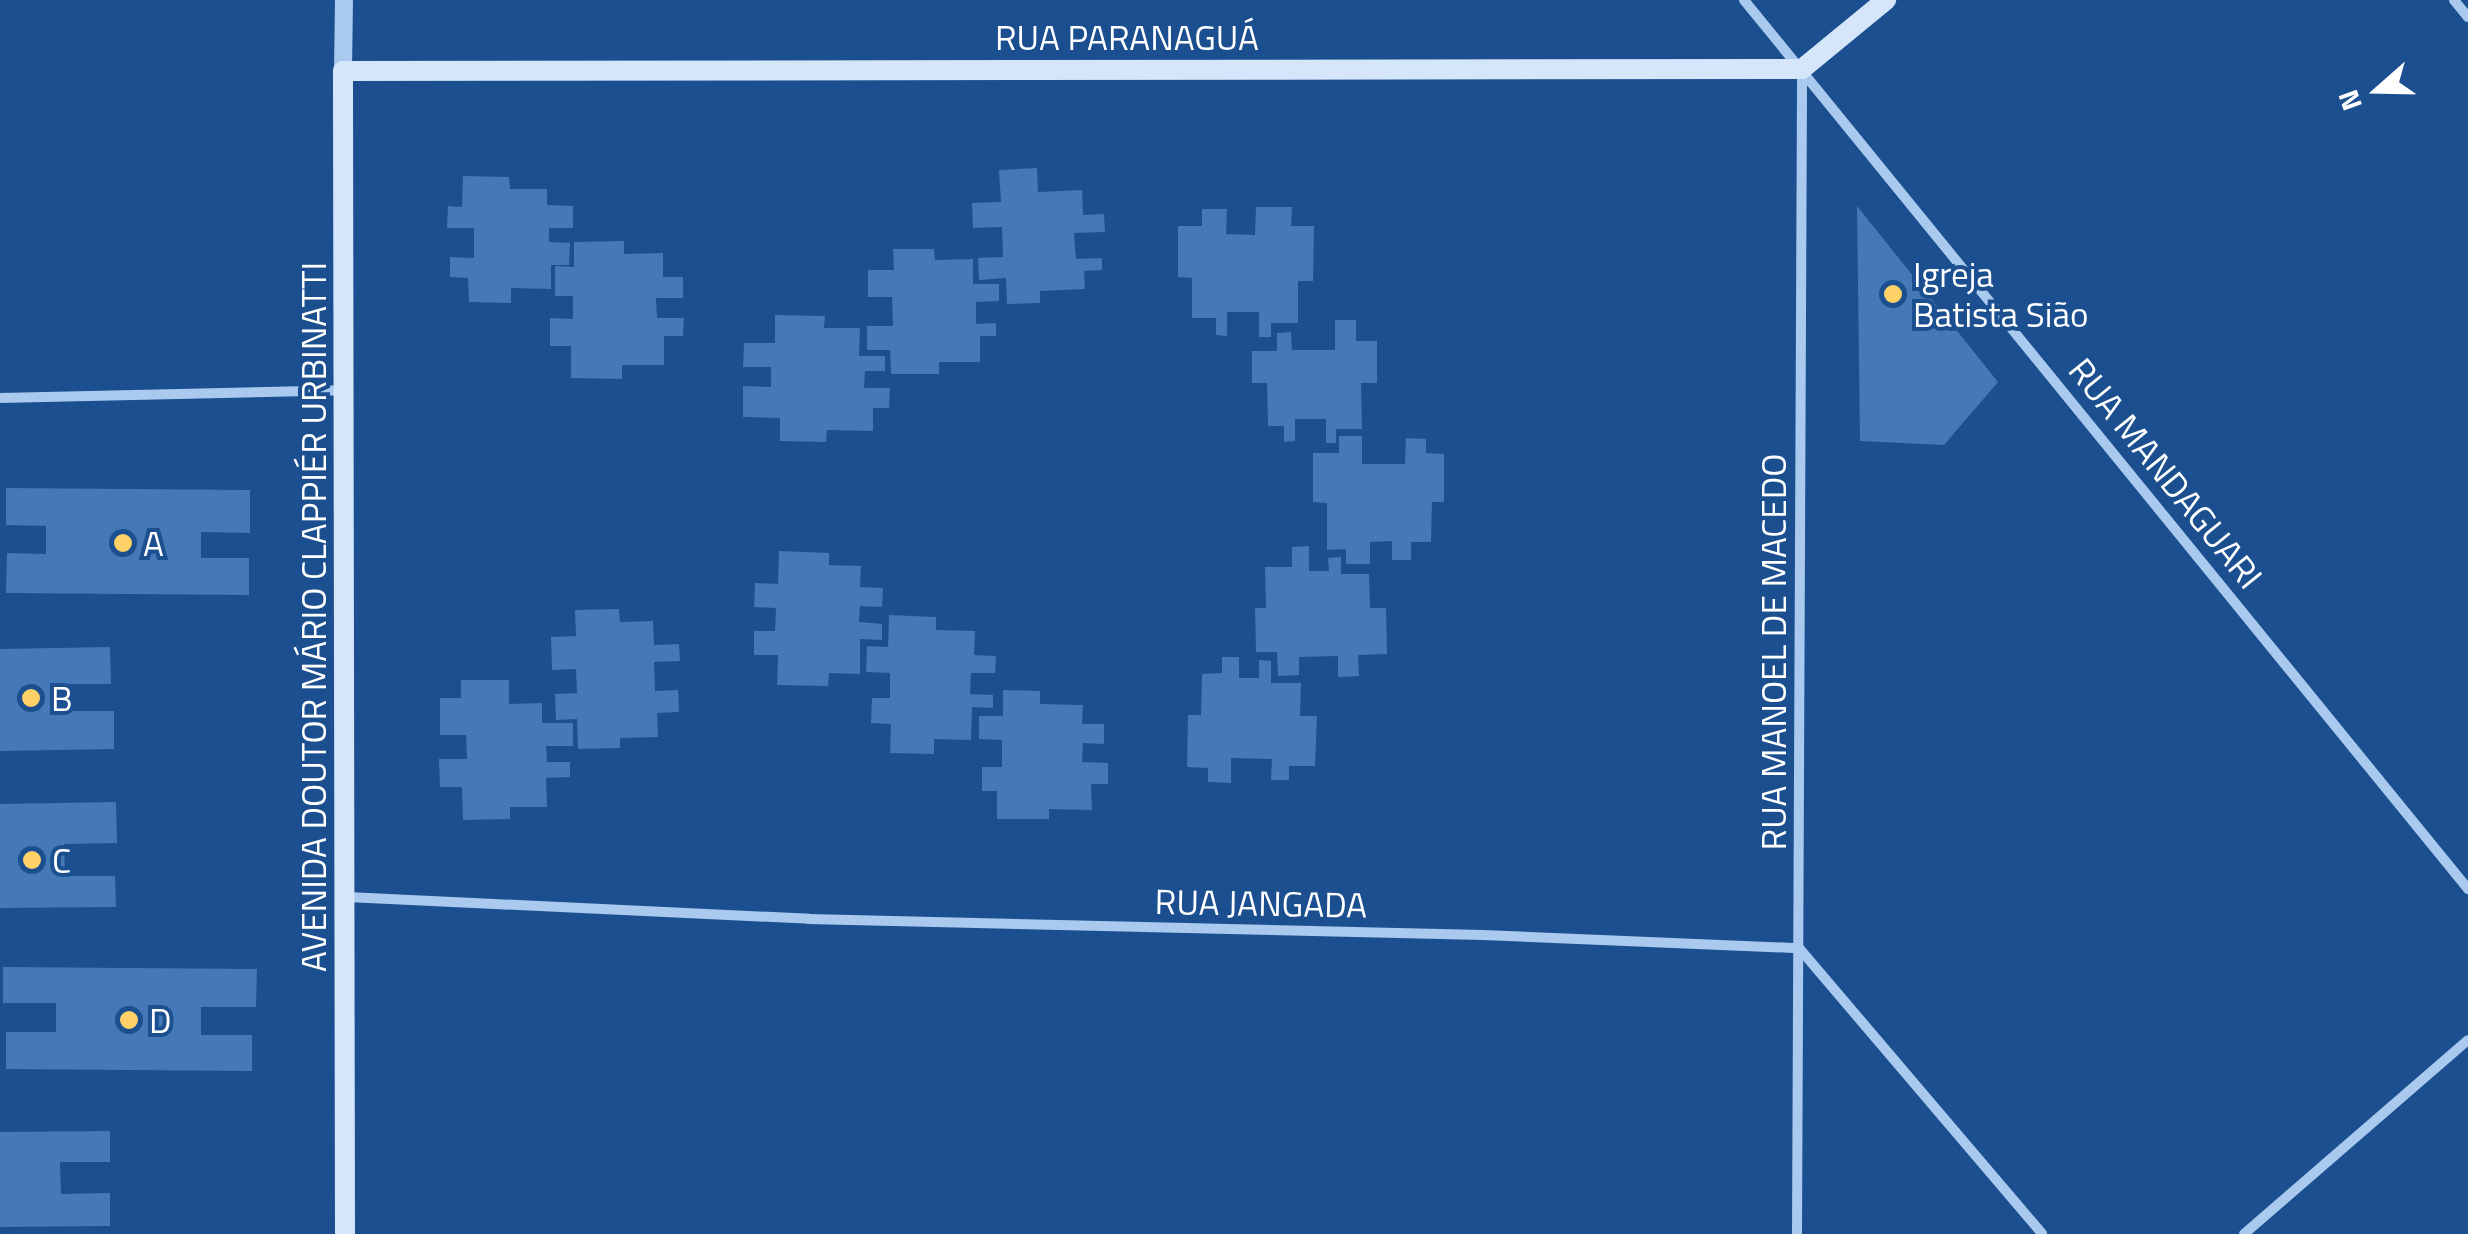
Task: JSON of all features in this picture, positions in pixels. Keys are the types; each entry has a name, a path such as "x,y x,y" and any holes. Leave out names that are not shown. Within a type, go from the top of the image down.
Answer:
{"main road":[{"path":"1802,70 1886,0"},
{"name":"RUA PARANAGUÁ","path":"344,71 1802,70"},
{"name":"AVENIDA DOUTOR MÁRIO CLAPPIÉR URBINATTI","path":"344,71 345,1234"}],"street":[{"name":"AVENIDA DOUTOR MÁRIO CLAPPIÉR URBINATTI","path":"344,0 344,71"},
{"name":"RUA MANDAGUARI","path":"1744,0 2468,889"},
{"path":"2454,0 2468,17"},
{"name":"RUA MANOEL DE MACEDO","path":"1797,1234 1802,70"},
{"path":"0,398 344,390"},
{"name":"RUA JANGADA","path":"346,897 828,920 1483,935 1800,948"},
{"path":"1800,948 2042,1234"},
{"path":"2244,1234 2468,1040"}],"building":[{"path":"1037,168 1038,192 1082,190 1083,215 1104,214 1105,232 1074,233 1076,259 1102,258 1102,270 1084,271 1085,289 1040,291 1040,303 1007,304 1006,278 979,280 978,258 1003,257 1002,227 973,228 972,203 1001,202 999,170"},
{"path":"463,176 509,177 510,189 547,189 547,205 573,206 573,228 549,228 549,242 570,243 569,265 551,265 551,289 511,288 511,303 469,302 468,278 450,277 450,257 474,258 474,228 447,228 448,206 462,207"},
{"name":"Igreja Batista Sião","path":"1857,206 1998,382 1944,445 1860,441"},
{"path":"1256,207 1292,207 1291,226 1314,226 1313,281 1298,281 1298,323 1271,323 1271,337 1259,337 1259,312 1227,312 1227,336 1216,335 1216,318 1192,318 1192,278 1178,277 1178,226 1202,226 1202,209 1227,209 1226,234 1255,235"},
{"path":"624,241 624,254 663,253 663,277 683,277 683,298 656,298 657,318 684,318 683,336 664,336 664,365 622,365 622,379 571,378 571,346 550,346 550,318 573,319 573,296 555,296 555,266 574,267 574,242"},
{"path":"893,249 934,249 935,260 973,259 973,284 999,284 999,301 976,302 976,324 996,323 996,336 980,336 980,362 939,362 939,374 891,374 890,350 867,350 867,326 893,326 892,297 868,297 868,270 894,270"},
{"path":"775,315 825,316 824,328 860,328 859,356 885,356 885,371 865,371 864,388 890,388 889,408 873,408 873,431 827,430 826,442 780,441 780,418 743,417 743,386 771,387 771,367 743,367 744,343 775,343"},
{"path":"1335,320 1356,320 1356,341 1377,341 1377,383 1361,383 1362,429 1336,429 1336,443 1326,443 1326,419 1295,419 1295,441 1284,442 1284,426 1268,426 1267,383 1252,383 1252,351 1277,351 1277,333 1291,332 1292,350 1335,350"},
{"path":"1339,436 1362,436 1362,464 1405,464 1406,438 1426,439 1426,453 1444,454 1444,502 1432,502 1431,542 1411,542 1411,560 1392,560 1392,541 1370,542 1370,564 1346,564 1346,549 1327,550 1327,503 1313,502 1313,453 1339,453"},
{"name":"A","path":"6,488 250,490 250,533 201,532 201,558 249,558 249,595 6,593 7,553 46,554 46,526 6,525"},
{"path":"1309,546 1309,571 1329,571 1328,558 1341,557 1341,574 1369,574 1370,608 1386,608 1387,654 1358,655 1359,676 1338,677 1338,656 1299,657 1299,675 1278,676 1277,652 1256,652 1255,608 1266,608 1265,567 1292,567 1292,547"},
{"path":"779,551 829,553 829,565 861,566 860,587 883,588 882,607 860,606 859,622 882,624 882,640 860,639 860,674 829,673 828,686 777,685 778,655 754,655 754,631 775,631 776,608 754,607 755,583 778,584"},
{"path":"619,609 620,622 653,621 654,645 679,644 680,661 654,662 655,691 678,690 679,712 657,713 658,737 620,738 620,748 578,749 577,719 556,720 555,694 577,693 576,669 552,670 551,637 576,636 575,610"},
{"path":"889,615 936,617 936,630 975,631 974,655 996,656 995,673 971,673 970,694 993,695 993,708 972,707 971,740 934,739 934,754 890,753 891,724 871,723 872,698 890,698 890,673 866,672 867,646 888,647"},
{"name":"B","path":"110,647 111,684 62,684 62,711 114,711 114,749 0,751 0,649"},
{"path":"1222,657 1239,657 1239,678 1259,678 1259,660 1271,661 1271,683 1301,683 1300,716 1317,716 1315,766 1289,766 1289,780 1271,780 1272,759 1231,758 1231,783 1208,782 1208,768 1187,767 1188,715 1201,715 1202,674 1222,673"},
{"path":"461,680 509,680 509,704 542,703 542,723 573,723 573,746 546,746 547,762 570,762 570,777 546,778 547,807 510,807 510,819 463,820 462,787 440,787 439,759 467,759 466,735 440,735 440,698 461,698"},
{"path":"1003,690 1040,691 1040,704 1083,705 1082,724 1104,724 1104,744 1083,743 1082,762 1108,763 1108,784 1091,784 1092,810 1049,809 1049,819 997,819 997,791 982,791 982,767 1002,767 1002,740 979,739 979,716 1003,716"},
{"name":"C","path":"116,802 117,843 64,844 65,876 115,876 116,907 0,908 0,804"},
{"name":"D","path":"3,967 257,969 256,1007 201,1007 201,1035 252,1035 252,1071 6,1069 6,1032 56,1032 56,1003 3,1003"},
{"path":"110,1131 110,1162 60,1162 61,1194 110,1193 110,1226 0,1227 0,1132"}],"place":[{"name":"Igreja Batista Sião","path":"1893,294"},
{"name":"A","path":"123,543"},
{"name":"B","path":"31,698"},
{"name":"C","path":"32,860"},
{"name":"D","path":"129,1020"}]}
